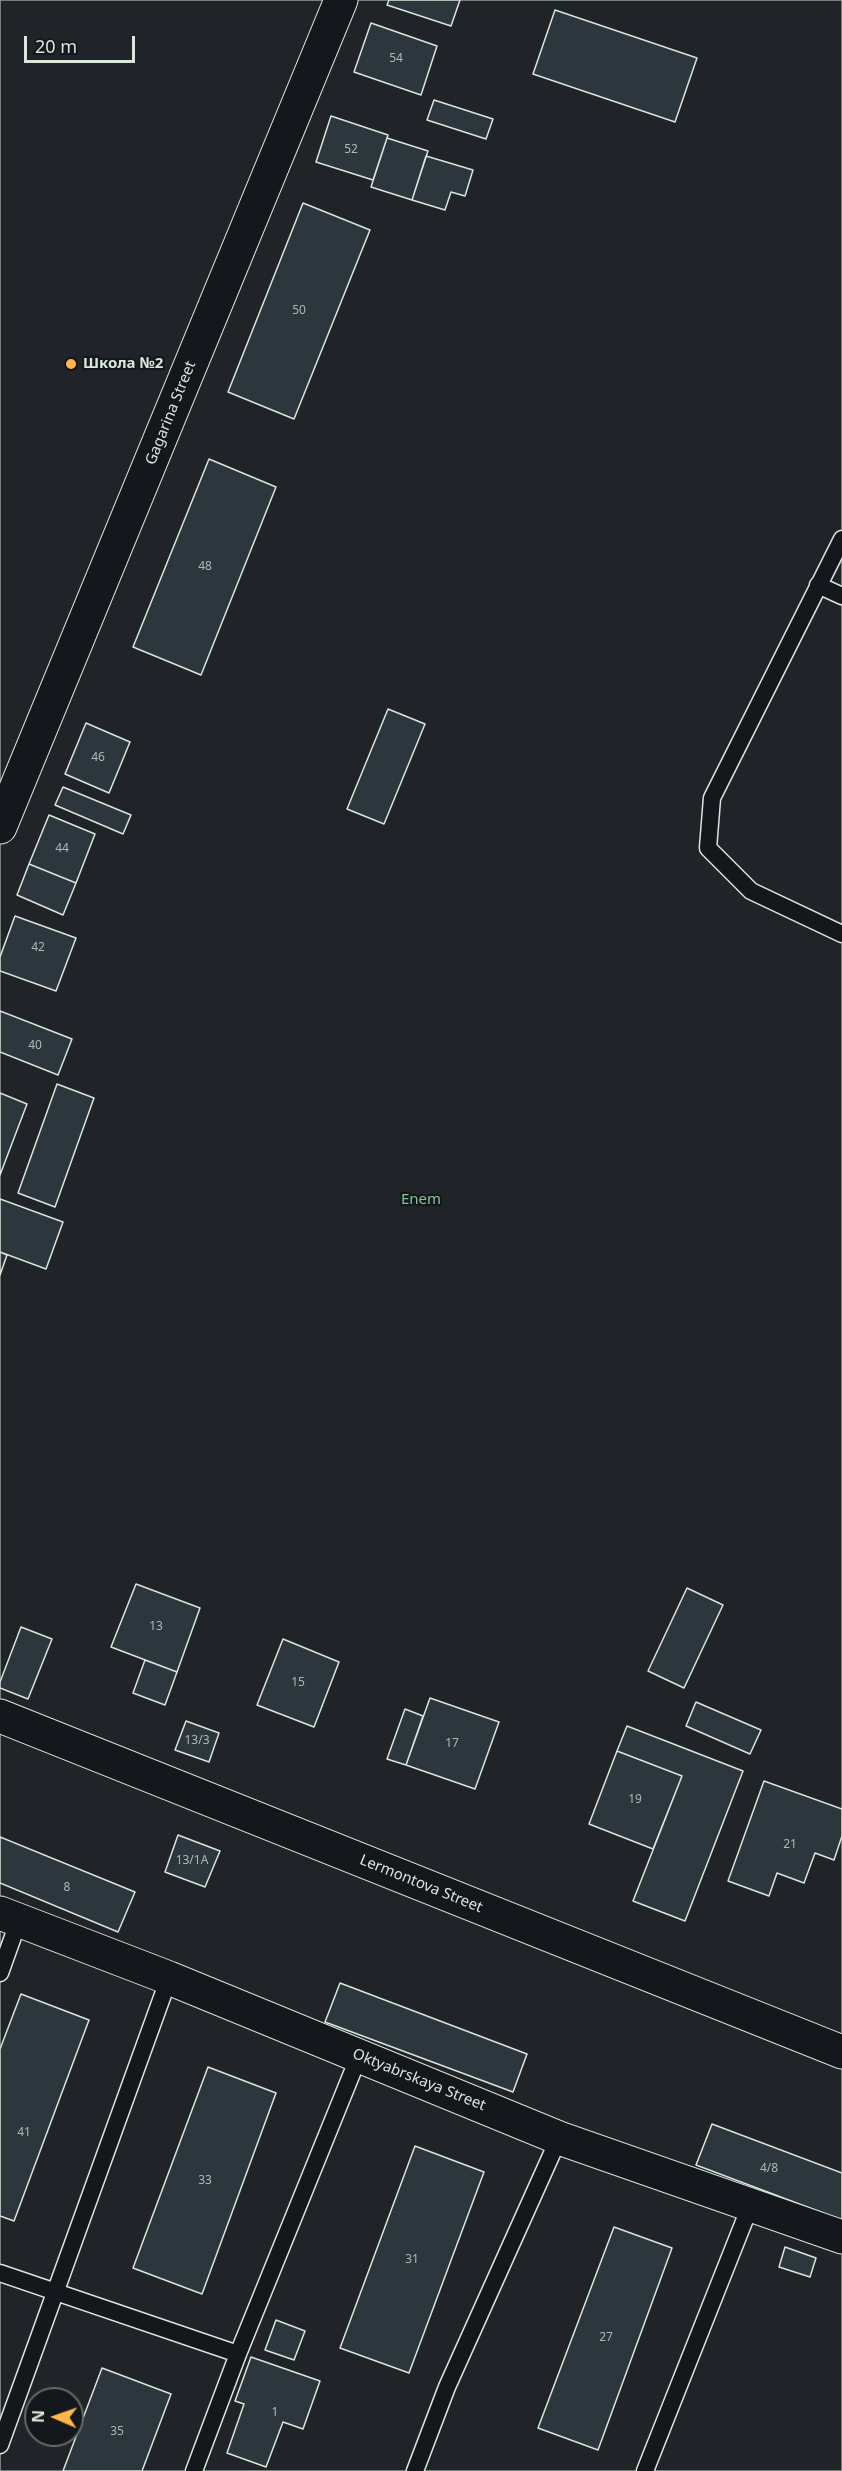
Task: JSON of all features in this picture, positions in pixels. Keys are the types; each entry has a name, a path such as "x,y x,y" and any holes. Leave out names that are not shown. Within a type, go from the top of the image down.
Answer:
{"street":[{"name":"Gagarina Street","path":"0,827 341,0"},
{"name":"Lermontova Street","path":"0,1716 842,2052"},
{"name":"Oktyabrskaya Street","path":"9,1916 359,2055 559,2138 842,2237"}],"lane":[{"path":"842,540 712,798 708,848 751,891 842,934"},
{"path":"818,585 842,596"},
{"path":"0,1972 9,1916"},
{"path":"0,2445 168,1978"},
{"path":"194,2471 238,2354 359,2055"},
{"path":"414,2471 447,2387 559,2138"},
{"path":"645,2471 751,2204"},
{"path":"0,2273 238,2354"}],"green space":[{"name":"Enem","path":"0,0 842,0 842,2471 0,2471"}],"building":[{"path":"389,0 460,0 451,26 387,5"},
{"path":"555,10 697,58 675,122 533,74"},
{"path":"371,23 437,46 421,95 354,72"},
{"path":"434,100 493,119 486,139 427,120"},
{"path":"331,116 388,135 373,180 316,162"},
{"path":"387,138 428,151 412,200 371,187"},
{"path":"426,156 473,170 465,196 451,192 445,210 412,200"},
{"path":"303,203 370,230 294,419 228,392"},
{"path":"209,459 276,487 201,675 133,647"},
{"path":"388,709 425,724 384,824 347,809"},
{"path":"86,723 130,742 109,793 65,774"},
{"path":"63,787 131,815 123,834 55,805"},
{"path":"49,815 95,834 76,883 29,864"},
{"path":"29,864 76,883 63,915 17,895"},
{"path":"15,916 76,938 56,991 0,971 0,957"},
{"path":"0,1011 72,1039 58,1075 0,1052"},
{"path":"57,1084 94,1098 55,1207 18,1193"},
{"path":"0,1093 27,1104 0,1175"},
{"path":"0,1199 63,1222 46,1269 0,1252"},
{"path":"0,1252 7,1255 0,1275"},
{"path":"136,1584 200,1608 177,1672 111,1647"},
{"path":"687,1588 723,1605 684,1688 648,1671"},
{"path":"21,1627 52,1639 28,1699 0,1688 0,1682"},
{"path":"283,1639 339,1662 314,1727 257,1705"},
{"path":"145,1660 177,1672 165,1705 133,1693"},
{"path":"430,1698 499,1722 475,1789 406,1765"},
{"path":"696,1702 761,1730 750,1754 686,1726"},
{"path":"405,1709 423,1716 406,1765 387,1759"},
{"path":"186,1721 219,1733 209,1762 175,1750"},
{"path":"627,1726 743,1771 685,1921 633,1901 682,1776 617,1751"},
{"path":"617,1751 682,1776 653,1849 589,1824"},
{"path":"764,1781 842,1809 842,1836 834,1860 815,1853 804,1883 777,1873 769,1896 728,1881"},
{"path":"178,1835 220,1851 205,1887 165,1872"},
{"path":"0,1837 135,1892 118,1932 0,1883"},
{"path":"340,1983 527,2054 513,2092 325,2022"},
{"path":"21,1994 89,2020 14,2221 0,2216 0,2049"},
{"path":"208,2067 276,2093 202,2294 133,2268"},
{"path":"712,2124 842,2173 842,2220 696,2165"},
{"path":"415,2146 484,2172 409,2373 340,2348"},
{"path":"614,2227 672,2248 598,2450 538,2428"},
{"path":"785,2247 816,2258 810,2277 779,2267"},
{"path":"276,2320 305,2331 294,2360 265,2350"},
{"path":"251,2357 320,2381 303,2429 283,2422 266,2467 227,2453 244,2404 235,2401"},
{"path":"102,2368 171,2394 142,2471 63,2471 72,2447 84,2447 84,2416"}],"place":[{"name":"Школа №2","path":"71,364"}]}
